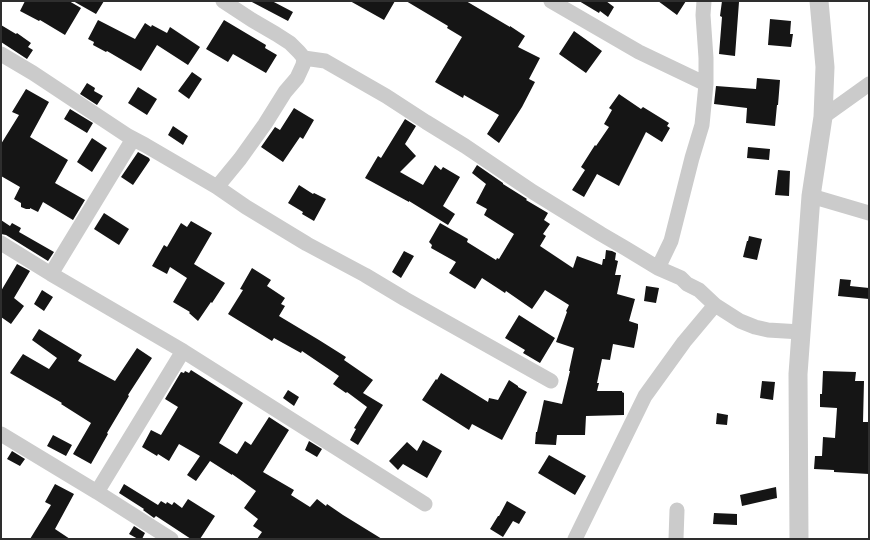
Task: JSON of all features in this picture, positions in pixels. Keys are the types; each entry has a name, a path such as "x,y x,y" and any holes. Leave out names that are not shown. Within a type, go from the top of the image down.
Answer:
{"street":[{"path":"223,1 290,43 304,58 325,61 352,76 465,146 533,192 658,268 680,278 687,284 699,290 715,305 740,321 768,330 801,332"},
{"path":"551,1 639,52 706,84"},
{"path":"658,268 671,241 692,158 702,126 706,84 704,1"},
{"path":"799,539 798,374 811,196 823,117 825,67 819,1"},
{"path":"1,54 33,73 133,139 217,187 246,207 307,244 365,275 551,381"},
{"path":"217,187 240,159 297,78 303,65 304,58"},
{"path":"823,117 869,84"},
{"path":"51,274 133,139"},
{"path":"811,196 869,213"},
{"path":"1,243 183,351 425,504"},
{"path":"575,539 645,396 684,342 715,305"},
{"path":"97,492 183,351"},
{"path":"1,434 171,539"},
{"path":"676,539 677,510"}],"building":[{"path":"25,1 69,1 81,8 65,35 40,20 39,21 20,11"},
{"path":"73,1 104,1 96,14"},
{"path":"250,1 272,1 293,12 288,21"},
{"path":"350,1 395,1 384,20"},
{"path":"406,1 466,1 525,36 518,47 540,58 529,79 535,82 522,107 499,143 487,134 499,115 464,95 463,98 435,82 462,37 447,28 448,26"},
{"path":"579,1 606,1 614,7 608,17 600,11 599,13"},
{"path":"658,1 686,1 677,15"},
{"path":"722,1 739,2 735,56 719,54"},
{"path":"770,19 791,21 790,34 793,34 791,47 768,45"},
{"path":"98,20 135,39 145,23 167,33 170,27 200,47 188,65 157,45 141,71 107,51 106,52 93,45 94,42 88,39"},
{"path":"224,20 266,45 265,48 277,55 266,73 233,54 228,62 206,49"},
{"path":"1,25 16,34 17,33 31,43 28,47 33,50 27,59 1,42"},
{"path":"574,31 602,51 586,73 559,54"},
{"path":"192,72 202,79 189,99 178,91"},
{"path":"757,78 780,80 775,126 746,123 747,108 714,104 716,86 756,89"},
{"path":"87,83 95,88 94,91 103,96 97,105 80,94"},
{"path":"138,87 157,99 147,115 128,103"},
{"path":"26,89 49,102 30,137 68,160 55,183 85,200 73,220 43,202 38,212 30,208 26,209 21,207 21,203 14,199 20,187 1,176 1,144 19,115 12,112"},
{"path":"619,94 641,109 643,107 669,123 667,126 670,128 662,142 646,132 619,186 597,174 584,197 572,190 585,170 581,167 609,127 604,124 612,110 609,108"},
{"path":"294,108 314,120 303,139 300,137 283,162 261,147 275,127 280,130"},
{"path":"70,109 93,123 87,133 64,119"},
{"path":"405,119 416,126 405,144 416,156 400,172 423,185 435,165 441,170 443,167 460,177 443,206 455,214 448,225 409,201 365,178 378,156 381,158"},
{"path":"173,126 188,136 183,145 168,135"},
{"path":"92,138 107,148 92,172 77,162"},
{"path":"748,147 770,149 769,160 747,158"},
{"path":"138,152 150,160 133,185 121,177"},
{"path":"477,165 527,199 526,200 548,213 544,220 550,224 543,234 546,236 540,246 573,268 577,256 602,265 603,259 605,259 606,250 616,253 615,260 618,261 615,275 621,275 617,294 635,299 629,321 638,324 634,348 613,344 610,360 602,359 597,383 599,383 597,391 622,391 624,393 624,415 586,416 585,435 557,435 556,445 535,444 536,432 544,400 562,404 574,348 556,342 569,305 545,290 532,309 506,291 505,293 482,278 475,289 449,273 456,262 431,248 432,245 429,242 440,223 468,239 467,242 496,260 497,258 499,259 514,234 484,215 487,209 476,203 486,184 472,173"},
{"path":"778,170 790,171 789,196 775,195"},
{"path":"299,185 313,194 314,193 326,199 314,221 288,203"},
{"path":"104,213 129,229 119,245 94,229"},
{"path":"1,220 10,226 12,223 21,228 19,232 54,252 48,261 6,235 1,234"},
{"path":"191,221 212,233 194,264 225,283 198,321 189,313 190,312 173,302 187,278 170,267 167,274 152,266 164,245 167,247 181,223 187,227"},
{"path":"749,236 762,239 757,260 743,257"},
{"path":"404,251 414,256 401,278 392,272"},
{"path":"17,264 30,271 14,298 24,306 11,324 1,317 1,291"},
{"path":"252,268 271,280 267,286 285,298 281,304 285,306 279,316 346,357 344,360 373,380 363,393 383,405 358,445 350,440 356,429 354,428 367,407 347,392 346,393 333,384 339,376 302,351 301,353 274,338 272,341 228,314 243,290 240,289"},
{"path":"840,279 851,280 850,286 869,288 869,299 838,296"},
{"path":"646,286 659,288 656,303 644,301"},
{"path":"42,290 53,297 44,311 34,304"},
{"path":"519,315 555,338 540,363 523,353 525,350 505,338"},
{"path":"39,329 82,355 78,361 115,381 137,348 152,358 128,395 129,396 91,464 73,454 91,423 61,404 62,403 10,373 23,354 49,369 57,358 32,340"},
{"path":"191,370 243,403 219,443 237,454 245,441 251,445 269,417 289,430 263,472 294,490 291,495 310,507 317,499 326,506 327,504 382,539 257,539 262,532 253,526 258,519 244,508 256,491 210,461 196,481 187,475 200,456 179,444 169,461 142,447 151,430 161,435 178,407 165,399 181,372 184,373 185,371 189,373"},
{"path":"823,371 856,372 855,381 864,381 863,422 869,422 869,474 814,469 815,456 822,456 823,437 835,438 837,408 820,407"},
{"path":"441,373 488,402 489,398 498,400 509,380 527,392 502,440 472,424 469,430 422,400"},
{"path":"762,381 775,382 773,400 760,398"},
{"path":"288,390 299,397 294,406 283,398"},
{"path":"717,413 728,415 727,425 716,424"},
{"path":"53,435 72,445 66,456 47,446"},
{"path":"423,440 442,451 427,478 403,464 398,470 389,461 407,442 417,451"},
{"path":"309,441 322,449 317,457 305,450"},
{"path":"12,451 25,459 20,466 7,459"},
{"path":"549,455 586,476 575,495 538,473"},
{"path":"55,484 74,494 55,529 70,539 30,539 51,505 45,502"},
{"path":"124,484 158,505 161,501 172,505 174,502 182,508 188,499 215,516 200,539 191,539 156,516 154,518 143,510 144,509 119,493"},
{"path":"776,487 777,498 742,506 740,495"},
{"path":"507,501 526,512 519,524 513,521 503,537 490,529"},
{"path":"714,513 737,514 737,525 713,524"},
{"path":"134,526 145,533 142,539 138,539 129,534"}]}
